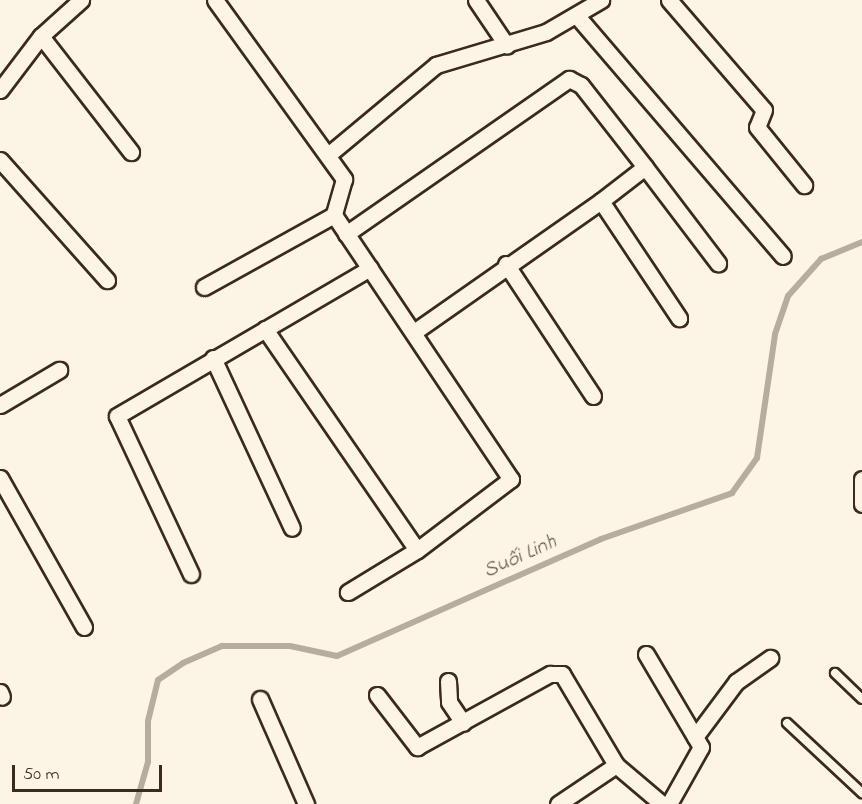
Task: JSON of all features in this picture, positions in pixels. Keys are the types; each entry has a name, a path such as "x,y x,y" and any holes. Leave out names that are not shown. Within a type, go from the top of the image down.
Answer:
{"street":[{"path":"0,90 41,36 80,0"},
{"path":"215,0 328,155 345,185 335,199 334,215 511,479 417,550 348,592"},
{"path":"476,0 507,46"},
{"path":"328,155 436,66 507,46 577,16 601,0"},
{"path":"669,0 764,110 757,127 804,185"},
{"path":"577,16 783,256"},
{"path":"41,36 131,152"},
{"path":"346,234 569,79 581,85 718,262"},
{"path":"0,160 107,280"},
{"path":"414,332 506,264 601,201 645,167"},
{"path":"601,201 679,318"},
{"path":"204,287 334,215"},
{"path":"506,264 593,396"},
{"path":"192,574 116,420 213,358 370,268"},
{"path":"265,329 417,550"},
{"path":"213,358 292,528"},
{"path":"0,405 58,369"},
{"path":"0,478 5,500 84,627"},
{"path":"862,478 862,504"},
{"path":"646,654 695,737 701,752 673,789 669,804"},
{"path":"695,737 743,674 770,658"},
{"path":"377,695 417,747 556,673 616,765 662,804"},
{"path":"448,681 449,702 463,723"},
{"path":"260,699 306,804"},
{"path":"558,804 616,765"}],"lane":[{"path":"835,673 862,699"},
{"path":"787,723 862,794"}],"waterway":[{"name":"Suối Linh","path":"136,804 148,762 148,721 158,680 183,663 222,646 290,646 337,656 601,539 732,493 757,458 775,334 788,296 821,259 862,242"}]}
